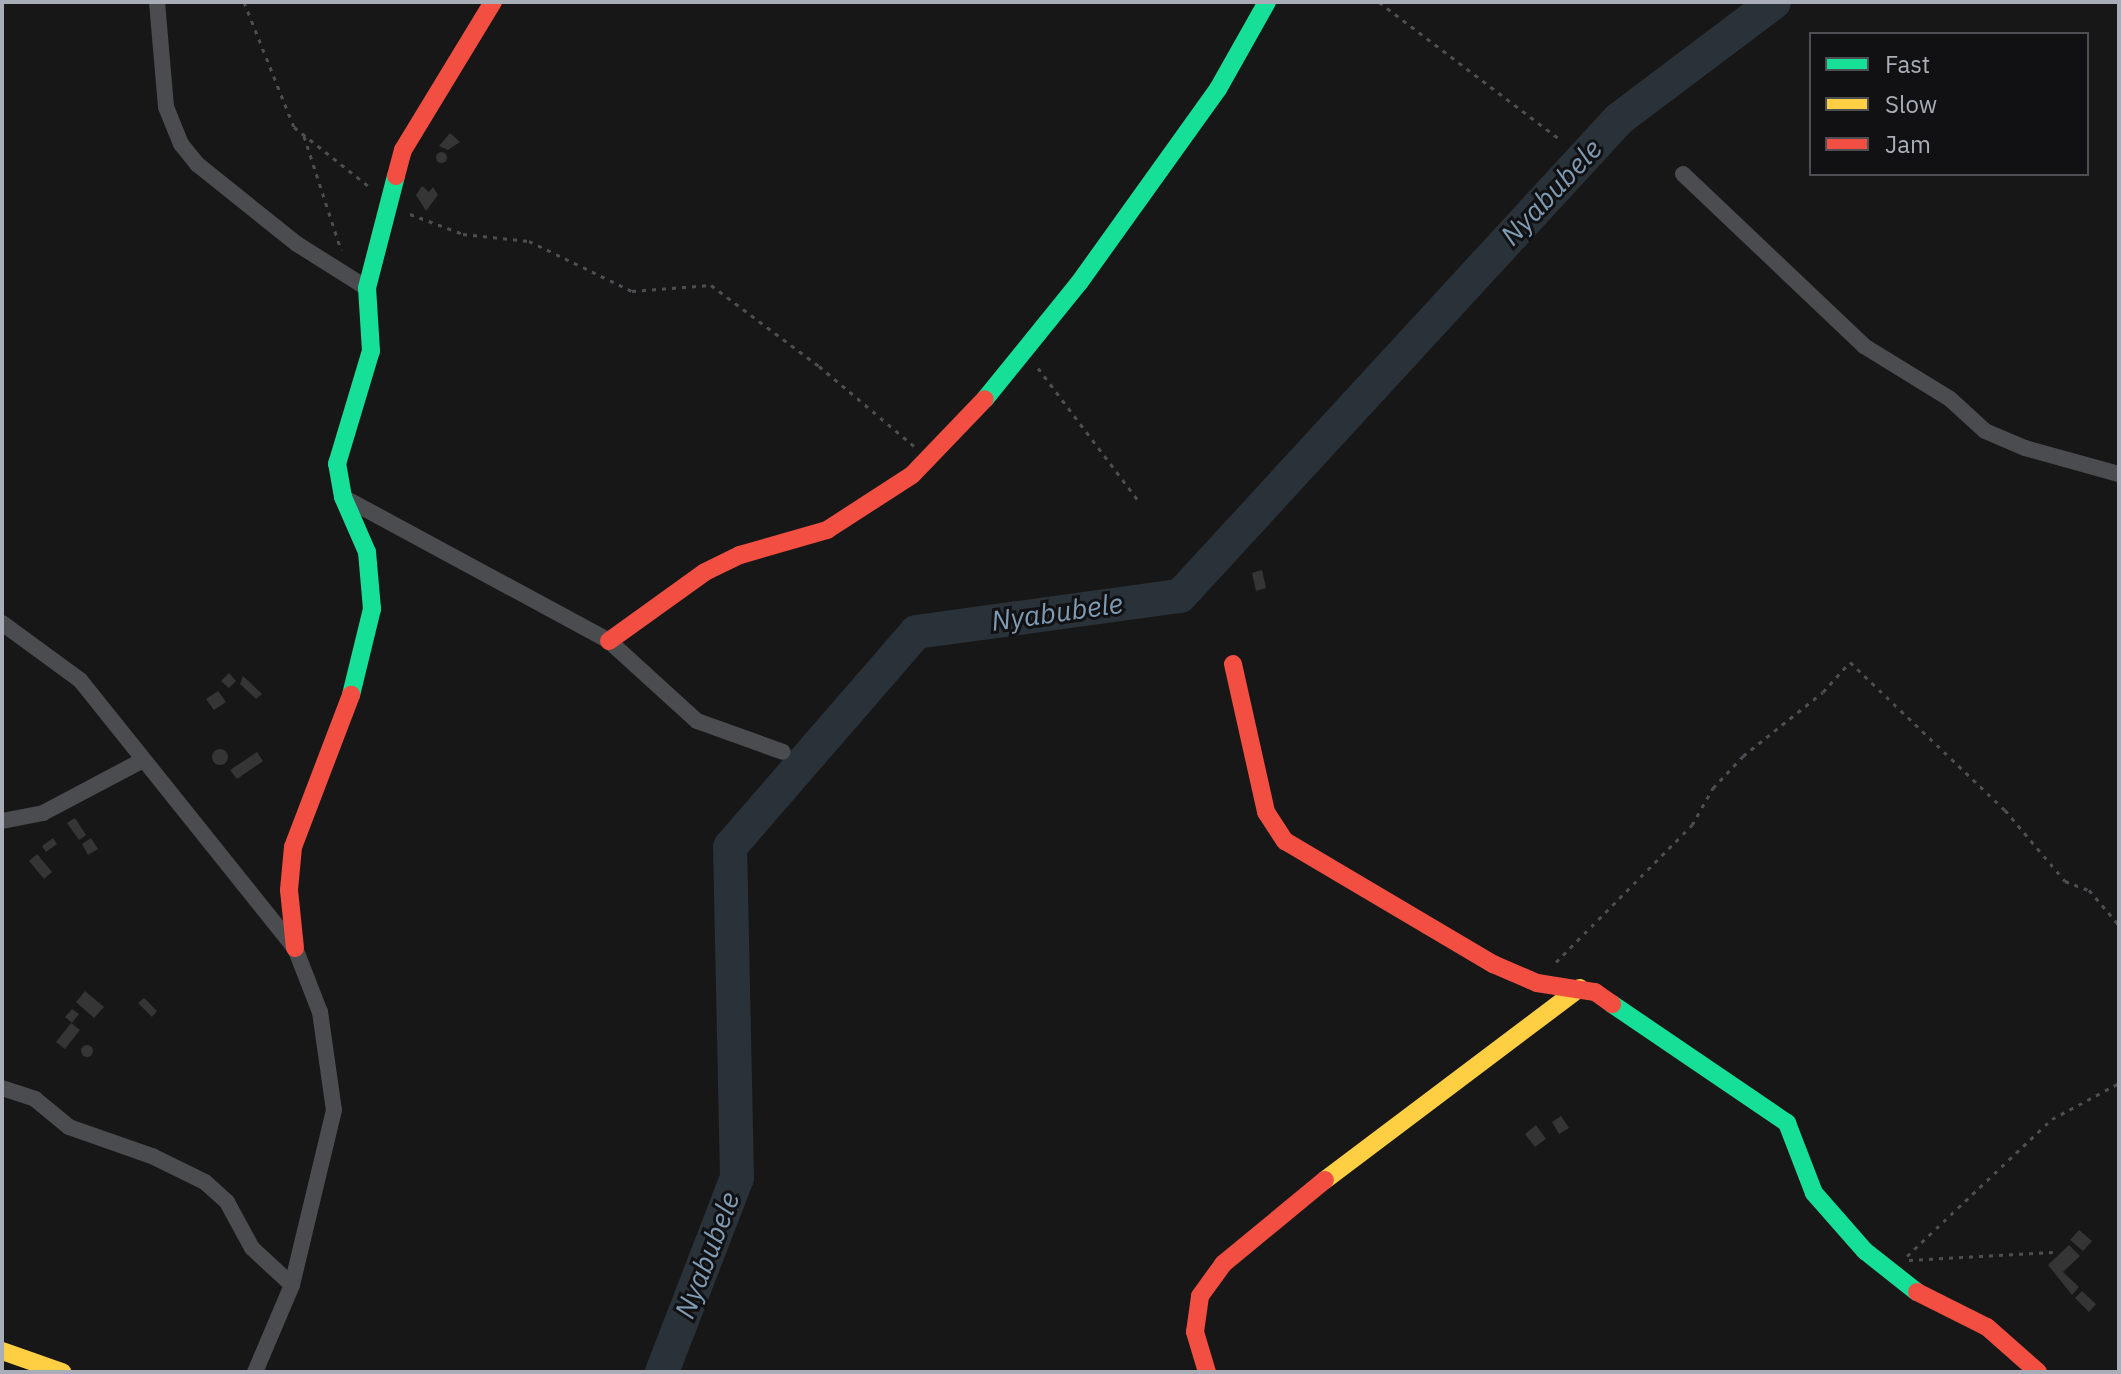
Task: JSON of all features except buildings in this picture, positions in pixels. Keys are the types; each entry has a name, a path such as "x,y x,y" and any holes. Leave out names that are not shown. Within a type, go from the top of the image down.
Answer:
{"street":[{"path":"157,2 166,107 181,144 197,164 297,244 359,283"},
{"path":"255,1372 292,1285 334,1110 320,1012 295,948 289,890 293,847 354,686 372,609 367,552 343,497 337,464 371,351 359,283 391,207 403,150 493,2"},
{"path":"609,641 705,572 740,555 827,530 929,459 960,431 1026,352 1218,89 1267,2"},
{"path":"1683,174 1864,346 1950,399 1985,431 2025,448 2119,474"},
{"path":"343,497 609,641 697,721 783,752"},
{"path":"2,623 80,680 295,948"},
{"path":"1233,664 1266,812 1285,841 1455,937 1493,964 1537,983 1595,992 1787,1123 1819,1202 1865,1251 1912,1290 1987,1327 2038,1372"},
{"path":"2,821 43,813 143,760"},
{"path":"1207,1372 1195,1332 1200,1296 1223,1264 1262,1228 1580,988"},
{"path":"2,1088 35,1099 69,1127 152,1156 213,1187 227,1202 252,1248 292,1285"},
{"path":"2,1351 24,1366 62,1372"}],"path":[{"path":"244,2 283,108 304,136 359,283"},
{"path":"1379,2 1558,138"},
{"path":"304,136 358,175 391,207 463,234 529,241 632,291 711,285 819,366 929,459"},
{"path":"1026,352 1138,500"},
{"path":"1537,983 1692,825 1713,788 1743,756 1823,692 1850,662 2005,810 2065,881 2089,890 2119,925"},
{"path":"2053,1252 1901,1261 2052,1119 2119,1083"}],"waterway":[{"name":"Nyabubele","path":"662,1372 737,1178 730,847 916,632 1180,596 1619,119 1774,2"}],"traffic: fast":[{"path":"985,399 1079,283 1218,89 1267,2"},
{"path":"351,695 372,609 367,552 343,497 337,464 371,351 367,288 396,176"},
{"path":"1612,1004 1787,1123 1814,1193 1865,1251 1917,1292"}],"traffic: slow":[{"path":"1325,1180 1580,988"},
{"path":"2,1351 62,1372"}],"traffic: jam":[{"path":"396,176 403,150 493,2"},
{"path":"609,641 705,572 740,555 827,530 912,475 985,399"},
{"path":"1233,664 1266,812 1285,841 1493,964 1537,983 1595,992 1612,1004"},
{"path":"295,948 289,890 293,847 351,695"},
{"path":"1207,1372 1195,1332 1200,1296 1223,1264 1325,1180"},
{"path":"1917,1292 1987,1327 2038,1372"}]}
